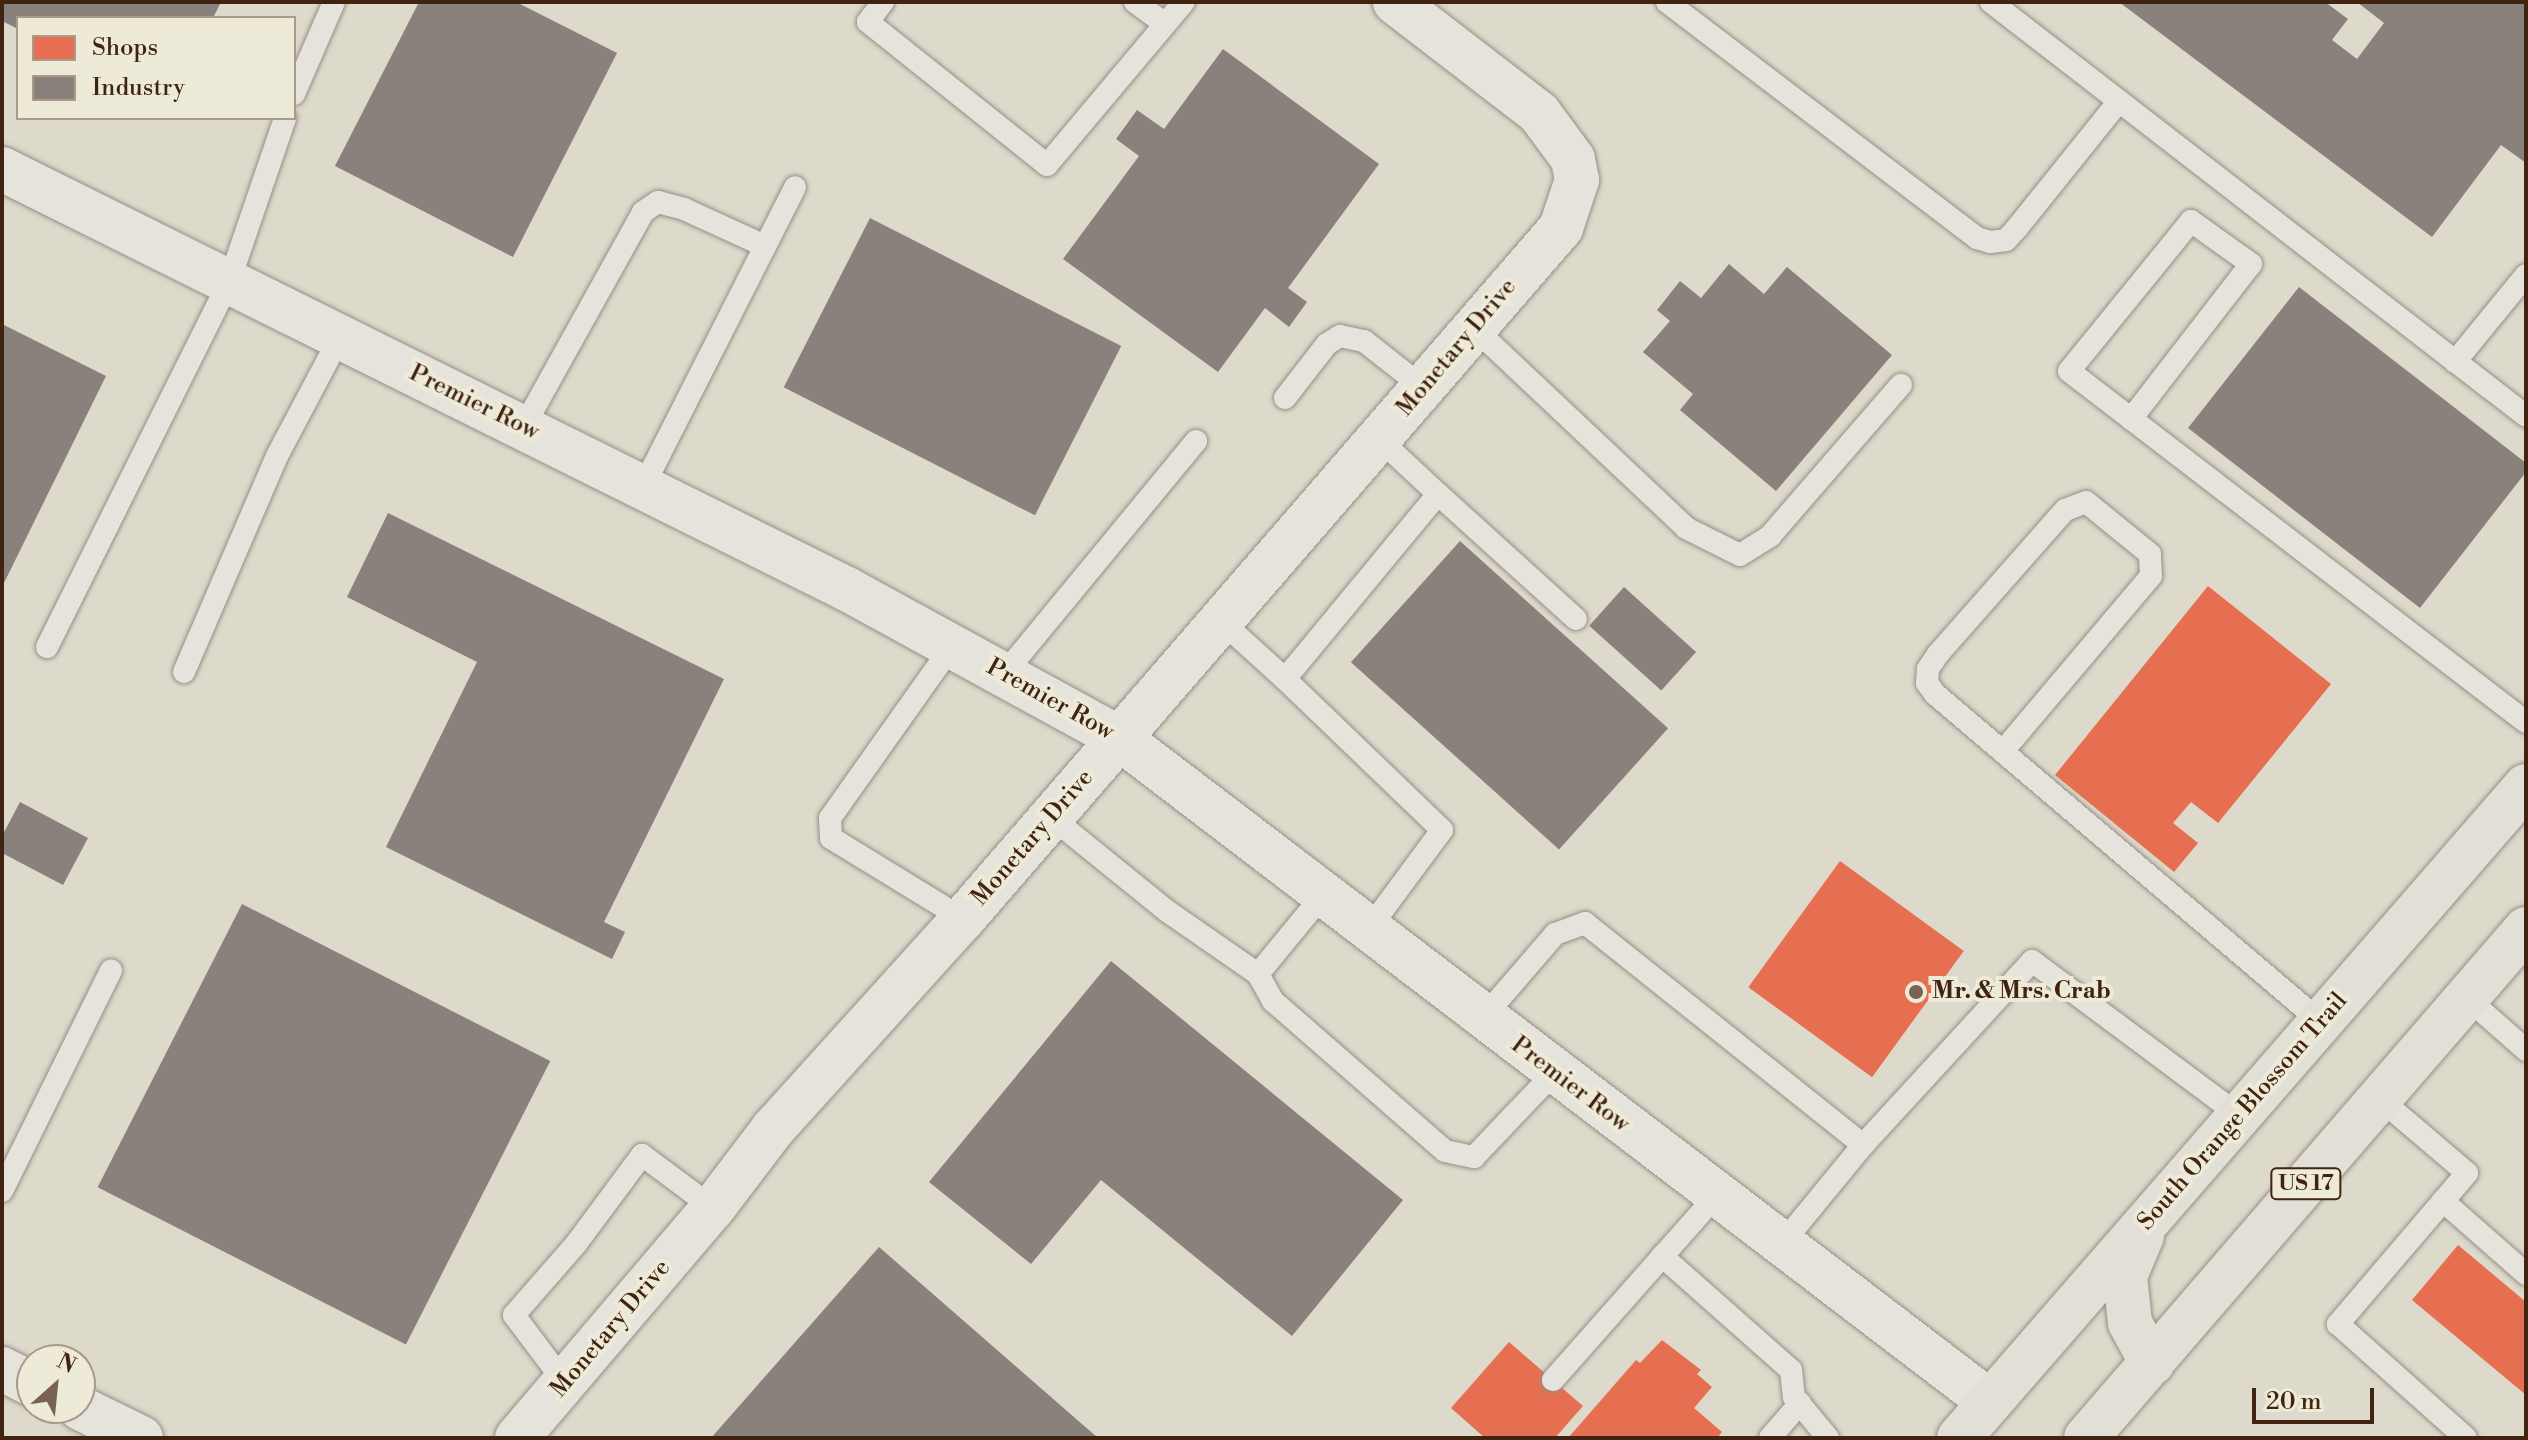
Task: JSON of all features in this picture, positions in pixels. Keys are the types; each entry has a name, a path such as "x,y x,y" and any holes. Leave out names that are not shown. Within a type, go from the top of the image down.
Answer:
{"main road":[{"name":"South Orange Blossom Trail","path":"1959,1438 1996,1420 2149,1219 2526,786"},
{"name":"US 17","path":"2086,1438 2526,929"},
{"path":"2149,1219 2125,1276 2130,1323 2152,1363"}],"street":[{"name":"Monetary Drive","path":"517,1438 713,1208 773,1129 963,919 1561,228 1577,180 1573,159 1539,113 1395,2"},
{"name":"Premier Row","path":"2,169 643,487 952,646 1119,738 1781,1245 1996,1420"}],"lane":[{"path":"296,89 334,2"},
{"path":"883,2 868,22 1047,165 1184,2"},
{"path":"1135,2 1165,24"},
{"path":"1667,2 1977,238 1990,242 2006,240 2017,228 2119,101"},
{"path":"1991,2 2455,362 2524,410"},
{"path":"47,647 229,282 284,120"},
{"path":"643,487 795,187"},
{"path":"523,428 643,212 658,202 684,209 765,246"},
{"path":"2131,419 2251,264 2191,221 2069,371 2131,419 2526,722"},
{"path":"2455,362 2526,275"},
{"path":"1474,328 1686,528 1740,555 1770,536 1901,385"},
{"path":"1285,398 1327,344 1340,336 1364,341 1424,388"},
{"path":"184,672 277,456 340,337"},
{"path":"1379,439 1576,619"},
{"path":"1004,674 1196,441"},
{"path":"1285,679 1438,494"},
{"path":"2003,751 2151,576 2150,554 2086,502 2065,510 1928,669 1927,683 1935,694 2322,1023"},
{"path":"1221,621 1442,830 1368,930"},
{"path":"952,646 830,818 831,838 963,919"},
{"path":"1051,817 1167,911 1258,974 1273,1001 1445,1151 1474,1157 1554,1073"},
{"path":"1258,974 1323,895"},
{"path":"1482,1019 1555,934 1585,923 1863,1145"},
{"path":"1781,1245 1863,1145 2032,961 2240,1116"},
{"path":"2,1191 111,970"},
{"path":"2467,998 2526,1050"},
{"path":"2380,1099 2467,1173 2338,1324 2466,1438"},
{"path":"565,1383 514,1315 642,1155 713,1208"},
{"path":"1553,1380 1716,1196"},
{"path":"2443,1201 2526,1274"},
{"path":"1662,1256 1791,1370 1800,1403 1828,1438"},
{"path":"1770,1438 1800,1403"}],"building: Shops":[{"path":"2208,586 2331,684 2218,823 2191,802 2173,823 2198,843 2174,872 2055,775"},
{"path":"1840,861 1964,951 1872,1077 1748,987"},
{"path":"2458,1245 2526,1302 2526,1395 2412,1300"},
{"path":"1662,1340 1701,1370 1697,1374 1712,1387 1694,1408 1722,1432 1717,1438 1568,1438 1636,1360 1640,1363"},
{"path":"1509,1342 1583,1406 1555,1438 1485,1438 1451,1408"}],"building: Industry":[{"path":"2,2 221,2 214,16 16,16 16,28 2,21"},
{"path":"419,2 516,2 617,53 513,257 335,166"},
{"path":"2119,2 2325,2 2348,19 2332,40 2357,59 2384,23 2357,2 2526,2 2526,163 2501,145 2432,237"},
{"path":"1223,49 1379,164 1288,288 1307,302 1289,327 1265,308 1218,372 1063,259 1139,156 1116,139 1137,110 1164,129"},
{"path":"870,218 1121,346 1035,515 784,387"},
{"path":"1729,264 1764,294 1787,267 1892,355 1776,491 1680,410 1693,394 1643,352 1670,321 1657,310 1680,281 1701,298"},
{"path":"2299,287 2526,463 2526,472 2420,608 2188,428"},
{"path":"2,324 106,376 2,587"},
{"path":"388,513 724,679 604,922 625,932 612,959 386,847 477,662 347,597"},
{"path":"1460,541 1668,728 1559,849 1351,662"},
{"path":"1624,587 1696,652 1661,691 1589,626"},
{"path":"20,802 88,838 63,885 2,853 2,836"},
{"path":"242,904 550,1061 406,1344 98,1187"},
{"path":"1111,961 1403,1200 1292,1336 1101,1180 1031,1264 929,1182"},
{"path":"879,1247 1098,1438 711,1438"}],"place":[{"name":"Mr. & Mrs. Crab","path":"1916,992"}]}
